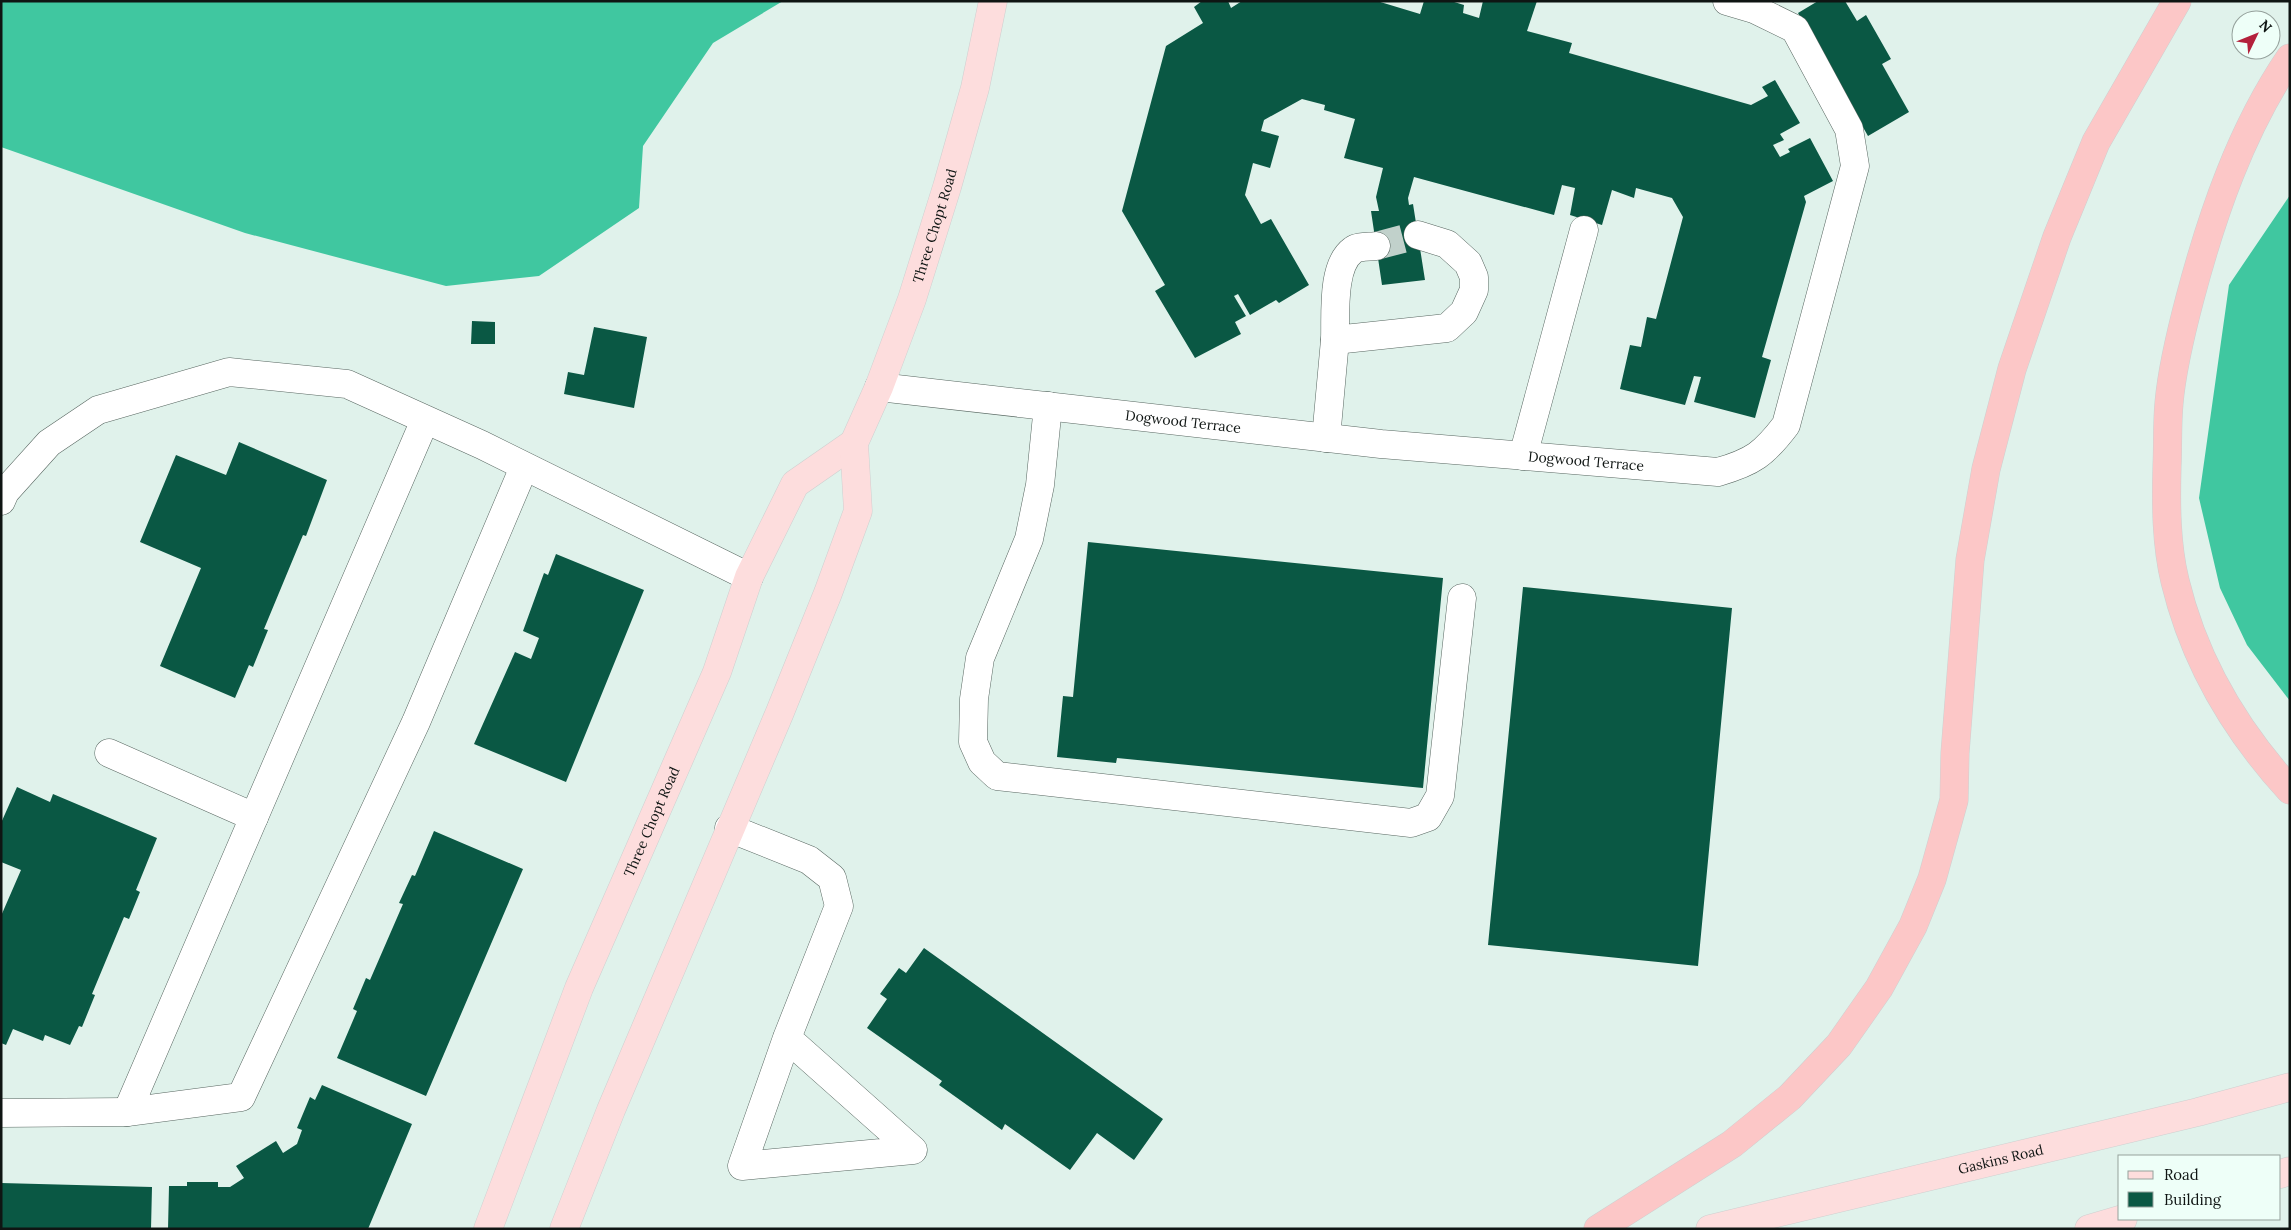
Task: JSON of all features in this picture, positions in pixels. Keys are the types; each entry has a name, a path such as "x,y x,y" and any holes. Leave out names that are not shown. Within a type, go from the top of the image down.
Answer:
{"highway":[{"path":"1598,1229 1732,1144 1790,1097 1839,1045 1880,988 1913,926 1932,879 1954,800 1954,753 1970,560 1986,469 2012,369 2056,237 2096,142 2177,1"},
{"path":"2290,58 2277,76 2235,161 2204,244 2180,336 2169,402 2166,508 2175,580 2194,642 2218,694 2259,756 2290,790"}],"main road":[{"name":"Three Chopt Road","path":"564,1229 611,1110 821,611 858,511 854,444 879,387 912,299 975,88 993,1"},
{"name":"Three Chopt Road","path":"488,1229 579,988 717,672 749,577 795,484 854,444"},
{"name":"Gaskins Road","path":"1710,1229 2188,1114 2290,1087"},
{"path":"2089,1229 2120,1220"}],"street":[{"name":"Dogwood Terrace","path":"879,387 1326,438 1523,456 1718,472 1742,465 1769,448 1786,425 1855,166 1849,129 1795,29 1754,9 1727,1"},
{"path":"1523,456 1584,230"},
{"path":"1335,340 1447,328 1464,312 1474,290 1474,277 1468,262 1447,244 1418,236"},
{"path":"1326,438 1335,340 1338,275 1346,258 1354,249 1376,246"},
{"path":"1,502 5,492 50,443 98,410 229,372 347,384 524,467 749,577"},
{"path":"1048,406 1040,485 1029,539 980,658 974,699 973,742 982,762 997,776 1411,823 1428,817 1440,796 1462,598"},
{"path":"128,1112 425,420"},
{"path":"1,1113 128,1112 241,1097 416,722 524,467"},
{"path":"109,753 254,817"},
{"path":"729,828 809,860 832,878 839,906 787,1038 742,1166 913,1150 787,1038"}],"green space":[{"path":"1,1 783,1 713,43 643,146 639,208 539,276 446,286 245,233 1,147"},
{"path":"2290,195 2290,701 2247,645 2220,588 2199,498 2229,285"}],"building":[{"path":"1202,1 1228,1 1231,8 1242,1 1377,1 1420,14 1424,1 1451,1 1464,5 1463,13 1479,18 1483,1 1537,1 1527,31 1572,43 1569,53 1751,105 1768,96 1762,87 1775,80 1800,123 1780,134 1784,140 1773,145 1780,157 1790,152 1788,149 1810,138 1833,181 1804,196 1806,202 1762,357 1771,360 1755,418 1694,402 1701,377 1694,376 1685,405 1620,389 1630,345 1641,347 1647,317 1656,319 1683,217 1672,198 1636,188 1634,198 1612,190 1602,225 1570,215 1575,188 1562,185 1554,215 1414,177 1408,198 1409,205 1413,204 1425,280 1382,285 1371,211 1379,211 1376,197 1383,168 1344,158 1355,119 1324,110 1325,105 1302,99 1264,120 1261,131 1279,136 1270,168 1253,163 1245,195 1261,224 1271,219 1309,285 1279,303 1276,300 1250,315 1238,294 1234,296 1246,316 1235,322 1241,334 1195,358 1155,291 1165,285 1122,211 1166,46 1203,23 1194,7"},
{"path":"1818,1 1845,1 1857,21 1866,15 1891,59 1882,64 1909,112 1868,136 1798,13"},
{"path":"472,321 495,322 495,344 471,344"},
{"path":"594,327 647,337 634,408 564,394 568,372 584,375"},
{"path":"239,442 327,480 306,536 303,535 264,629 268,630 253,667 249,665 235,698 160,666 201,568 140,542 176,455 226,475"},
{"path":"1088,542 1443,578 1423,788 1117,758 1116,763 1057,757 1063,696 1073,697"},
{"path":"556,554 644,590 566,782 474,744 515,652 531,659 539,638 523,631 544,573 548,575"},
{"path":"1523,587 1732,608 1698,966 1488,945"},
{"path":"17,787 50,802 53,794 157,838 136,890 140,892 129,919 124,917 92,994 95,995 82,1027 79,1026 70,1045 45,1035 43,1041 13,1029 6,1045 1,1043 1,916 21,870 1,862 1,823"},
{"path":"434,831 523,869 426,1096 337,1058 357,1011 353,1009 366,978 370,980 403,904 399,903 412,875 415,876"},
{"path":"924,948 1163,1119 1134,1160 1097,1133 1070,1170 1005,1124 1002,1130 939,1085 942,1081 867,1028 887,999 880,994 899,968 906,973"},
{"path":"322,1085 412,1124 368,1229 168,1229 169,1186 187,1186 187,1182 218,1182 218,1187 230,1187 244,1178 236,1166 276,1141 283,1153 297,1144 302,1130 297,1128 310,1097 315,1100"},
{"path":"1,1183 152,1187 151,1229 1,1229"}],"tunnel":[{"path":"1376,246 1418,235"}]}
